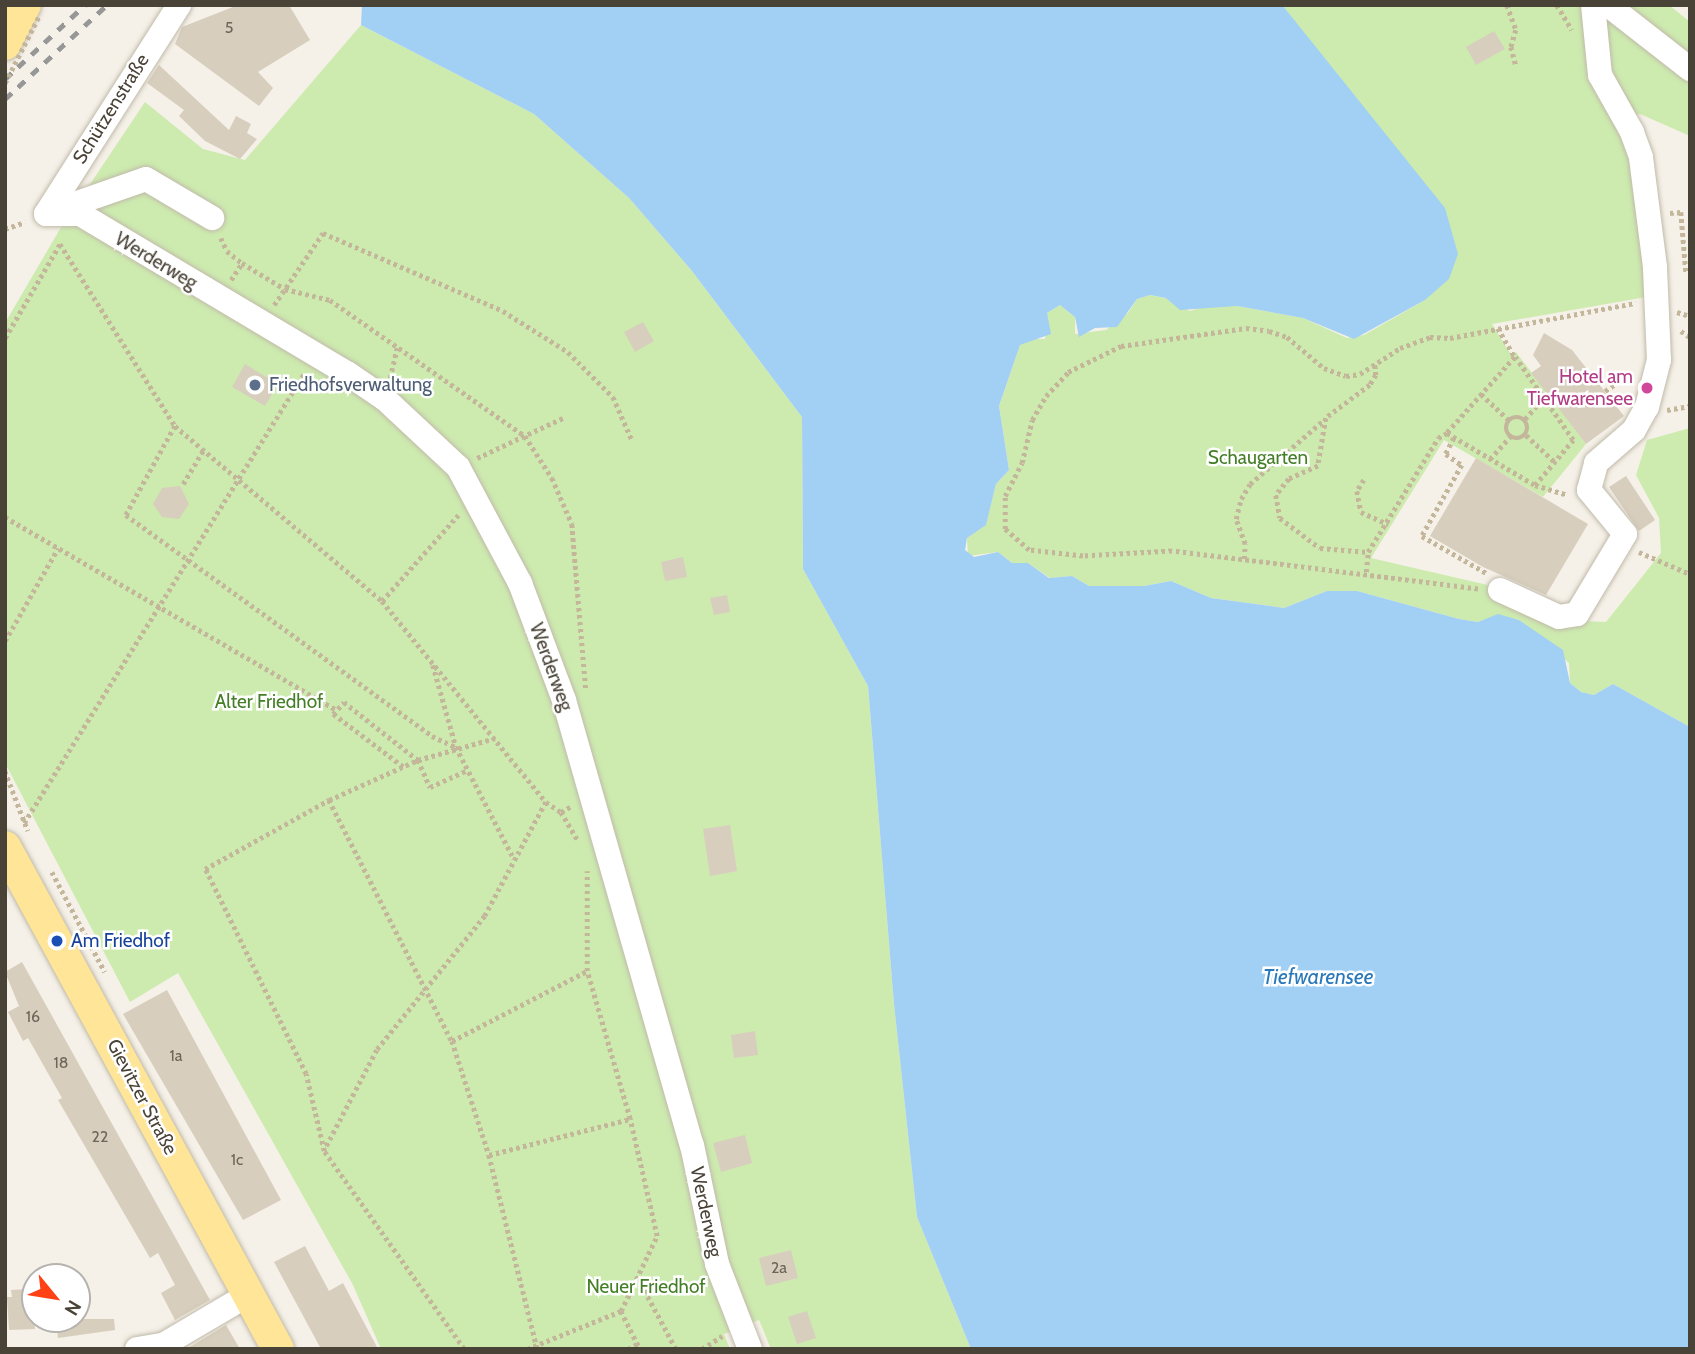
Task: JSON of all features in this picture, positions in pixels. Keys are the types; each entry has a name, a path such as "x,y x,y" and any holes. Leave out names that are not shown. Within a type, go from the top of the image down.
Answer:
{"main road":[{"path":"5,44 30,8"},
{"name":"Gievitzer Straße","path":"14,835 278,1349"}],"street":[{"name":"Schützenstraße","path":"46,214 179,5"},
{"path":"1496,584 1559,617 1577,614 1625,534 1589,490 1596,463 1634,430 1647,407 1658,360 1657,299 1640,157 1632,132 1600,75 1593,5"},
{"path":"1615,11 1690,69"},
{"path":"46,214 146,179 212,218"},
{"name":"Werderweg","path":"46,214 80,215 385,398 458,467 520,583 564,700 692,1145 717,1264 750,1349"},
{"path":"137,1349 163,1345 248,1295"}],"path":[{"path":"1507,5 1516,30 1511,47 1516,66"},
{"path":"5,83 30,8"},
{"path":"1681,212 1687,230 1686,272"},
{"path":"212,218 227,251 242,263"},
{"path":"262,323 323,233 503,311 568,352 613,397 632,440"},
{"path":"5,338 60,244 175,426 382,601 546,802 561,811 581,845"},
{"path":"1496,584 1172,551 1083,556 1029,550 1012,540 1005,529 1005,496 1022,463 1032,420 1046,396 1068,372 1121,346 1246,328 1287,337 1324,368 1346,376 1375,365 1430,337 1450,338 1497,327 1657,299"},
{"path":"1497,327 1573,440 1535,485"},
{"path":"1366,572 1368,552 1388,524 1437,438 1447,433 1515,357"},
{"path":"1244,559 1245,544 1236,519 1241,499 1250,484 1326,418 1370,385 1375,365"},
{"path":"14,835 306,371 317,379"},
{"path":"1481,394 1509,420 1525,419"},
{"path":"1544,397 1525,419 1526,435 1555,461"},
{"path":"458,467 565,417"},
{"path":"1326,418 1318,466 1289,479 1276,495 1280,518 1320,548 1368,552"},
{"path":"1509,420 1506,430 1510,437"},
{"path":"175,426 125,515 190,558 432,736 456,747"},
{"path":"1447,433 1535,485 1569,495 1589,490"},
{"path":"1490,458 1510,437 1526,435"},
{"path":"1454,438 1446,454 1462,466 1422,536 1496,584"},
{"path":"183,484 204,449"},
{"path":"1364,480 1357,491 1360,512 1388,524"},
{"path":"382,601 464,508 469,520"},
{"path":"5,517 336,710"},
{"path":"1619,543 1690,574"},
{"path":"5,641 58,548"},
{"path":"432,662 456,747 515,860"},
{"path":"403,767 333,714 336,710 344,702 418,760 430,787 468,770"},
{"path":"464,1349 324,1151 306,1074 205,869 329,800 418,760 495,738"},
{"path":"329,800 452,1041 489,1155 537,1348"},
{"path":"561,811 579,801"},
{"path":"324,1151 377,1050 426,993 485,916 546,802"},
{"path":"527,1349 537,1348 621,1311 657,1236 630,1119 587,971 587,868"},
{"path":"452,1041 587,971"},
{"path":"489,1155 630,1119"},
{"path":"638,1277 676,1349"},
{"path":"621,1311 638,1346 628,1349"},
{"path":"702,1349 724,1334"}],"green space":[{"name":"Schaugarten","path":"1282,5 1669,5 1690,22 1690,136 1640,114 1614,121 1633,158 1646,297 1492,324 1512,356 1516,352 1586,444 1543,497 1444,440 1371,558 1492,586 1559,620 1606,622 1661,553 1659,518 1636,475 1647,440 1690,428 1690,727 1613,684 1594,695 1581,692 1570,683 1569,663 1519,620 1498,615 1478,622 1459,619 1357,591 1327,591 1284,608 1211,598 1171,581 1144,586 1089,586 1072,576 1050,578 1028,563 1012,563 998,552 968,556 967,538 986,524 996,484 1009,470 999,406 1020,345 1028,339 1045,339 1047,313 1060,305 1075,317 1075,334 1106,330 1128,313 1137,299 1149,295 1166,298 1190,311 1206,306 1237,306 1303,318 1347,338 1364,335 1425,300"},
{"path":"361,25 534,114 629,198 692,271 802,417 803,569 868,686 894,1004 917,1217 971,1349 771,1349 759,1320 724,1334 730,1349 381,1349 353,1285 178,973 130,1002 5,763 5,323 60,229 145,102 203,149 245,160"}],"water":[{"name":"Tiefwarensee","path":"362,5 1283,6 1445,208 1458,254 1449,279 1425,300 1354,339 1303,318 1237,306 1180,310 1166,298 1150,295 1137,299 1117,327 1095,328 1079,337 1075,317 1060,305 1047,313 1051,334 1020,345 999,406 1009,470 996,484 986,525 967,538 965,550 974,557 998,552 1012,563 1028,563 1049,578 1072,576 1089,586 1144,586 1171,581 1211,598 1284,608 1327,591 1357,591 1459,619 1478,622 1498,614 1519,620 1563,650 1570,683 1581,692 1594,695 1613,684 1690,727 1690,1349 971,1349 917,1217 894,1004 868,686 803,569 802,417 692,271 629,198 534,114 361,25"}],"building":[{"path":"238,5 289,5 310,40 258,72 273,88 259,106 175,44 182,27"},
{"path":"1494,31 1505,49 1476,65 1466,47"},
{"path":"159,65 229,130 236,116 251,124 247,133 257,139 240,159 205,141 179,116 184,110 147,83"},
{"path":"643,322 654,341 635,352 624,332"},
{"path":"1544,333 1572,350 1624,416 1586,444 1531,373 1541,366 1533,355"},
{"name":"Friedhofsverwaltung","path":"245,364 278,384 265,406 232,387"},
{"path":"1476,458 1588,524 1546,595 1483,567 1430,536"},
{"path":"1626,476 1655,520 1639,531 1609,487"},
{"path":"180,486 189,504 179,519 162,517 153,504 162,488"},
{"path":"683,557 687,577 665,581 661,562"},
{"path":"727,595 730,612 714,615 710,598"},
{"path":"730,825 737,871 710,876 703,829"},
{"path":"22,962 210,1300 175,1320 161,1293 175,1285 158,1253 150,1258 58,1100 62,1098 28,1038 23,1041 8,1012 19,1006 5,972"},
{"path":"167,990 281,1200 243,1220 123,1014"},
{"path":"755,1031 758,1055 734,1058 731,1035"},
{"path":"745,1135 752,1163 721,1172 713,1143"},
{"path":"305,1246 329,1291 343,1283 378,1349 321,1349 274,1262"},
{"path":"791,1250 798,1278 766,1286 759,1258"},
{"path":"21,1289 21,1330 9,1330 7,1297 12,1297 11,1290"},
{"path":"807,1311 816,1338 797,1344 788,1317"},
{"path":"91,1319 114,1319 115,1330 58,1338 57,1333 91,1333"},
{"path":"226,1325 240,1349 191,1349 190,1347"}],"railway":[{"path":"5,79 85,5"},
{"path":"5,99 107,5"}],"place":[{"name":"Friedhofsverwaltung","path":"255,385"},
{"name":"Hotel am Tiefwarensee","path":"1647,388"},
{"name":"Am Friedhof","path":"57,941"}],"park label":[{"name":"Alter Friedhof","path":"269,702"},
{"name":"Neuer Friedhof","path":"646,1287"}]}
